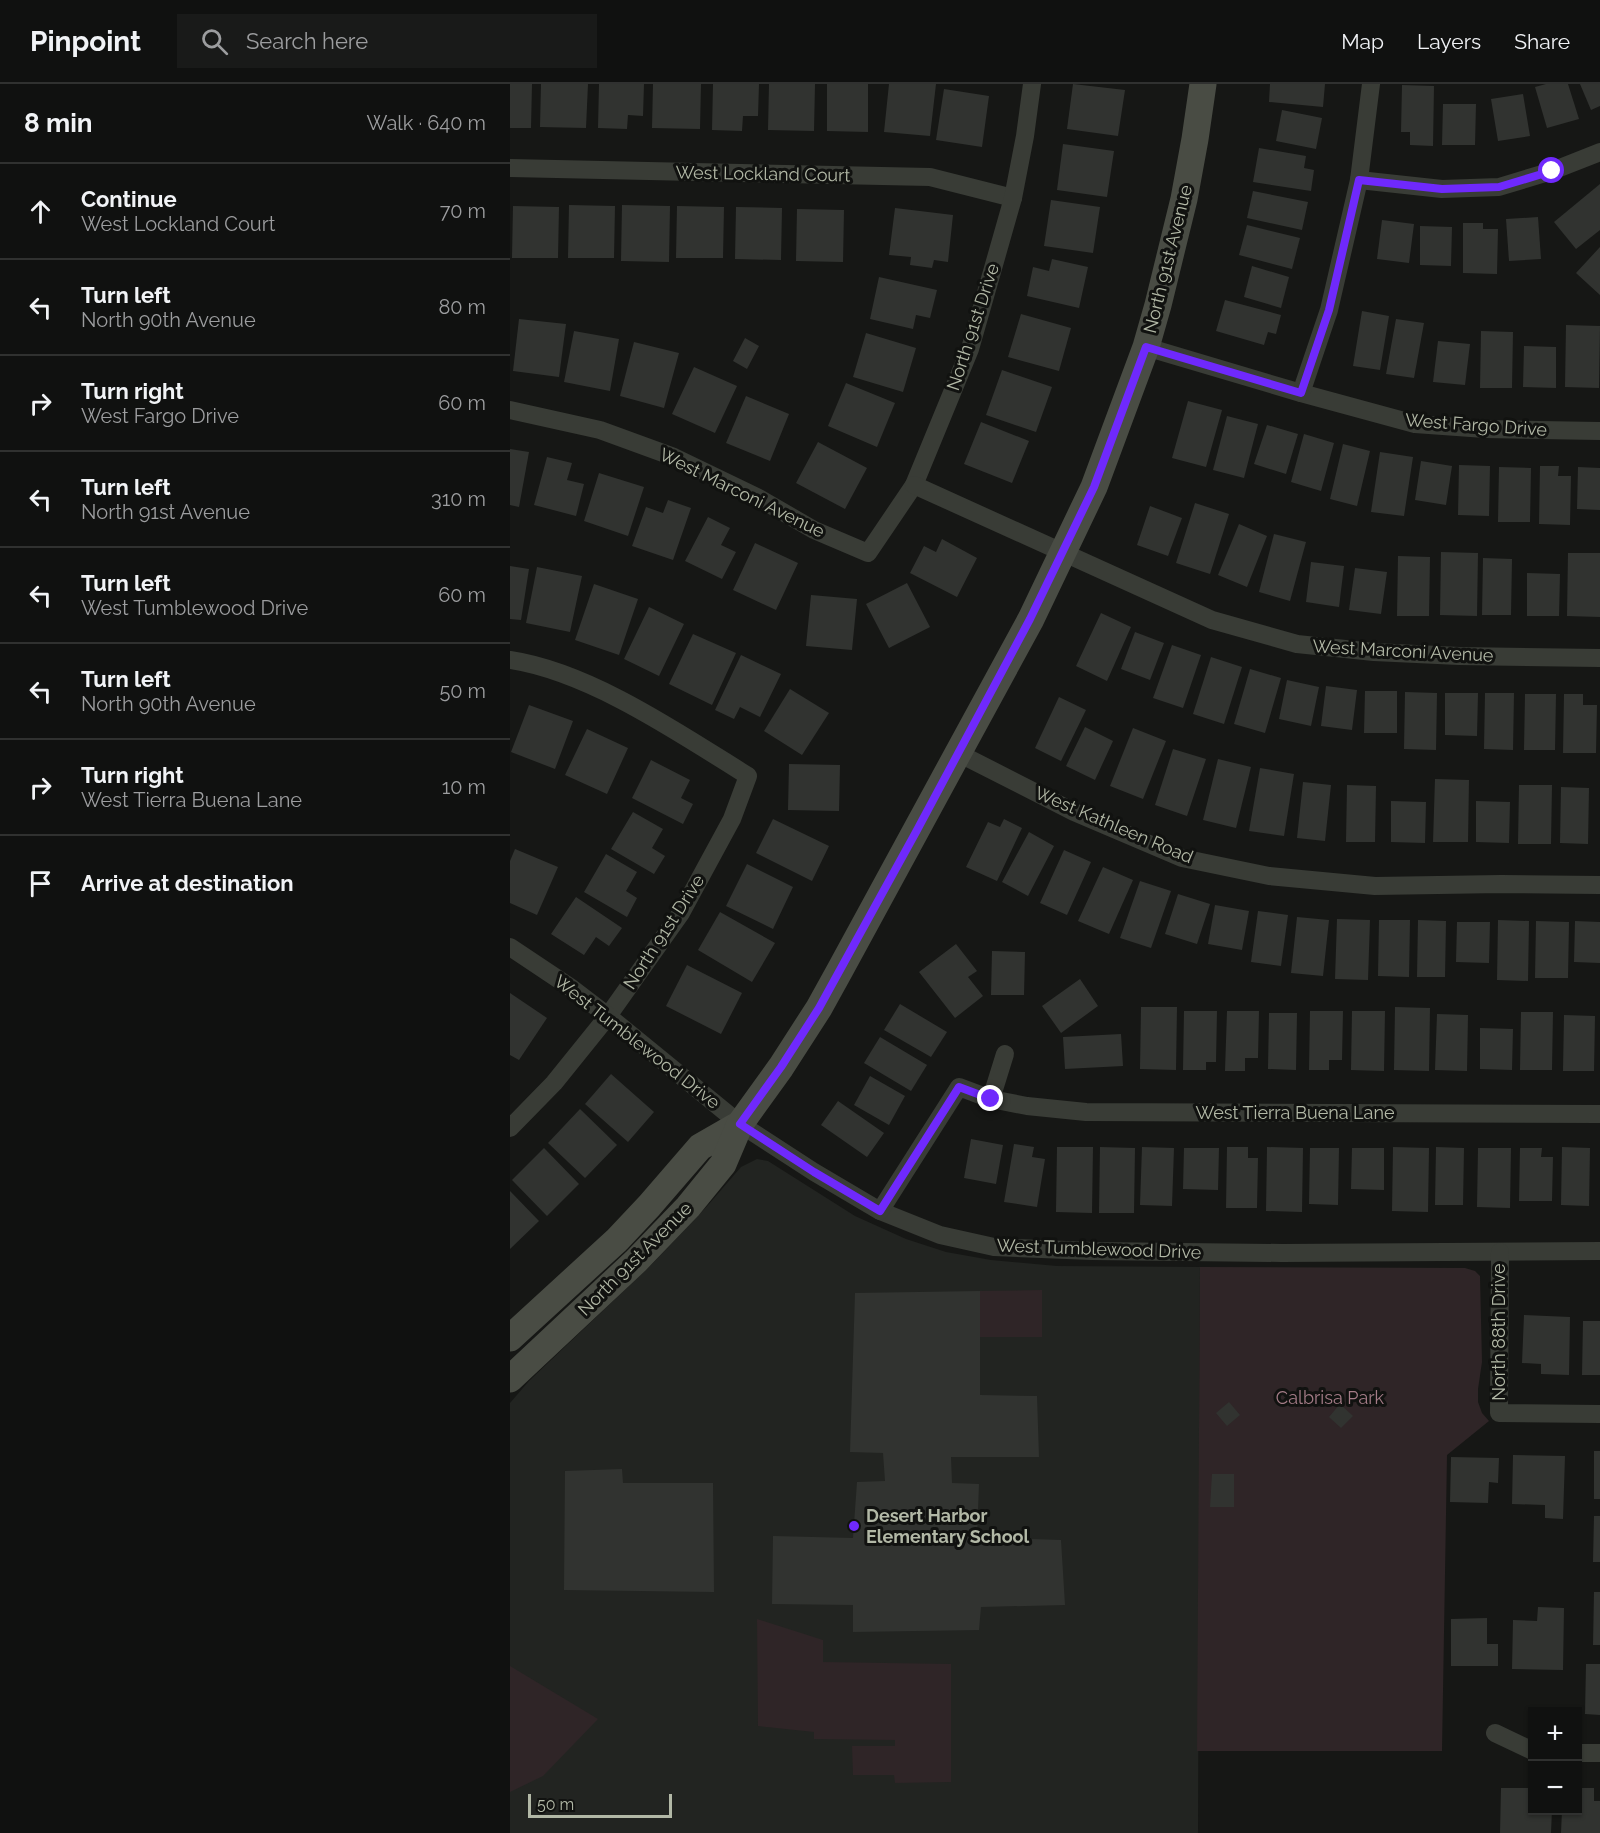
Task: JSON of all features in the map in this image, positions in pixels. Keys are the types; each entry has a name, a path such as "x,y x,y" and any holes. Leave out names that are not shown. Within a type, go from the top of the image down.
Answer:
{"main road":[{"name":"North 91st Avenue","path":"510,1379 636,1261 688,1207 723,1164 740,1124 781,1067 819,1008 1030,619 1094,487 1146,347 1171,259 1184,200 1203,84"},
{"name":"North 91st Avenue","path":"510,1338 617,1240 700,1147 740,1124"}],"street":[{"name":"North 91st Drive","path":"868,553 914,485 970,349 1013,198 1032,84"},
{"path":"1301,393 1329,310 1359,180 1371,84"},
{"path":"1359,180 1442,189 1499,187 1552,171 1600,152"},
{"name":"West Lockland Court","path":"510,168 930,177 1013,198"},
{"name":"West Fargo Drive","path":"1146,347 1415,424 1485,429 1600,431"},
{"name":"West Marconi Avenue","path":"510,410 600,430 674,457 757,497 814,530 868,553"},
{"name":"West Marconi Avenue","path":"914,485 1212,620 1298,644 1374,652 1459,656 1600,658"},
{"name":"North 91st Drive","path":"510,660 532,663 583,682 689,739 748,776 732,819 681,914 608,1016 554,1083 510,1128"},
{"name":"West Kathleen Road","path":"958,753 1074,812 1182,858 1269,876 1375,886 1600,885"},
{"name":"West Tumblewood Drive","path":"510,947 570,987 608,1016 740,1124 880,1211 940,1235 994,1247 1092,1251 1600,1251"},
{"path":"991,1099 1005,1054"},
{"name":"West Tierra Buena Lane","path":"880,1211 959,1087 991,1099 1027,1106 1086,1112 1600,1114"},
{"name":"North 88th Drive","path":"1500,1252 1499,1413 1600,1414"},
{"path":"1496,1733 1528,1749"},
{"path":"1582,1753 1600,1753"}],"shaded area":[{"name":"Desert Harbor Elementary School","path":"757,1159 768,1161 855,1216 906,1239 946,1252 991,1260 1057,1266 1200,1267 1198,1833 510,1833 510,1403 529,1381 654,1262 741,1167"}],"green space":[{"name":"Calbrisa Park","path":"1200,1267 1465,1268 1475,1271 1480,1276 1482,1362 1478,1402 1482,1413 1489,1421 1447,1455 1442,1751 1197,1751"},
{"path":"1042,1290 1042,1337 980,1337 980,1291"},
{"path":"757,1619 823,1640 823,1662 951,1664 951,1782 895,1783 894,1775 853,1775 852,1746 895,1746 895,1740 814,1739 814,1732 758,1726"},
{"path":"510,1666 598,1719 543,1776 510,1792"}],"building":[{"path":"510,84 532,84 531,128 510,128"},
{"path":"541,84 588,84 586,128 540,127"},
{"path":"599,84 644,84 643,116 628,115 627,129 598,128"},
{"path":"653,84 701,84 700,129 652,128"},
{"path":"713,84 759,84 758,116 743,116 742,131 712,130"},
{"path":"769,84 815,84 814,131 768,130"},
{"path":"827,84 868,84 868,132 827,131"},
{"path":"889,84 936,84 930,136 884,132"},
{"path":"1073,84 1125,90 1118,136 1067,129"},
{"path":"1270,84 1325,84 1323,107 1269,102"},
{"path":"1546,84 1568,84 1579,119 1547,128 1535,87"},
{"path":"1580,84 1600,84 1600,106 1591,110"},
{"path":"1402,85 1434,86 1433,146 1410,145 1410,132 1401,132"},
{"path":"944,89 989,96 982,147 936,140"},
{"path":"1523,94 1530,136 1498,141 1491,99"},
{"path":"1443,104 1476,104 1475,145 1442,145"},
{"path":"1282,110 1322,118 1316,149 1276,141"},
{"path":"1063,144 1114,151 1107,197 1057,190"},
{"path":"1259,148 1306,156 1304,168 1314,170 1311,191 1253,182"},
{"path":"1600,184 1600,230 1576,249 1554,222"},
{"path":"1253,191 1308,202 1302,230 1247,218"},
{"path":"1051,200 1100,207 1093,253 1044,246"},
{"path":"569,205 615,206 614,258 568,258"},
{"path":"622,205 670,206 669,262 621,261"},
{"path":"513,206 559,207 558,258 512,258"},
{"path":"677,206 724,207 723,258 676,258"},
{"path":"736,207 782,208 781,260 735,259"},
{"path":"895,208 953,215 948,262 934,260 932,268 910,265 911,257 889,255"},
{"path":"797,209 844,210 843,262 796,261"},
{"path":"1538,217 1541,259 1509,261 1506,219"},
{"path":"1382,220 1414,224 1409,263 1377,259"},
{"path":"1463,223 1483,223 1483,229 1498,229 1497,274 1463,273"},
{"path":"1247,225 1300,238 1292,269 1239,255"},
{"path":"1420,226 1452,227 1451,266 1420,265"},
{"path":"1600,247 1600,295 1576,273"},
{"path":"1052,259 1088,267 1079,308 1027,296 1033,267 1049,271"},
{"path":"1252,266 1289,277 1281,308 1244,297"},
{"path":"879,277 937,290 930,318 916,315 913,329 870,319"},
{"path":"1225,300 1281,315 1276,334 1268,332 1264,345 1216,331"},
{"path":"1362,311 1389,316 1380,370 1353,366"},
{"path":"1021,314 1071,328 1059,371 1008,357"},
{"path":"519,319 566,324 559,377 513,371"},
{"path":"1396,319 1424,323 1414,378 1386,374"},
{"path":"1566,325 1600,326 1599,388 1565,387"},
{"path":"574,331 619,339 610,391 564,382"},
{"path":"1481,331 1513,332 1512,388 1480,388"},
{"path":"866,333 916,348 903,392 853,377"},
{"path":"745,338 759,346 747,369 733,361"},
{"path":"1438,341 1470,344 1465,385 1433,382"},
{"path":"634,342 679,353 664,408 620,396"},
{"path":"1524,346 1556,347 1556,388 1523,387"},
{"path":"694,367 737,386 715,433 672,414"},
{"path":"1002,370 1052,387 1036,432 986,415"},
{"path":"846,383 895,403 877,447 828,426"},
{"path":"746,396 789,414 770,461 726,443"},
{"path":"1188,401 1222,410 1206,467 1172,458"},
{"path":"1227,416 1258,424 1244,478 1213,470"},
{"path":"981,422 1029,441 1012,483 964,464"},
{"path":"1267,425 1298,434 1286,474 1254,464"},
{"path":"1304,434 1334,443 1321,491 1291,482"},
{"path":"818,442 867,468 845,509 796,483"},
{"path":"1343,444 1370,451 1357,506 1330,499"},
{"path":"510,449 529,452 519,507 510,505"},
{"path":"1380,452 1413,457 1404,516 1371,512"},
{"path":"547,457 572,463 567,480 584,484 576,516 534,505"},
{"path":"1421,461 1452,466 1446,505 1415,500"},
{"path":"1459,465 1490,466 1489,516 1458,515"},
{"path":"1540,466 1559,466 1558,476 1571,476 1570,525 1539,524"},
{"path":"1499,467 1531,468 1530,522 1498,522"},
{"path":"1578,467 1600,468 1600,510 1577,509"},
{"path":"599,473 644,487 628,536 584,521"},
{"path":"668,500 691,508 673,560 632,546 646,507 663,513"},
{"path":"1195,503 1229,514 1210,574 1176,563"},
{"path":"1150,506 1182,518 1168,556 1137,545"},
{"path":"708,517 730,528 721,545 736,552 722,579 685,561"},
{"path":"1239,524 1267,536 1247,587 1218,575"},
{"path":"1274,534 1306,542 1290,601 1259,592"},
{"path":"942,539 977,558 957,597 910,573 924,546 936,552"},
{"path":"755,543 798,563 776,610 733,590"},
{"path":"1441,552 1478,553 1477,616 1440,615"},
{"path":"1568,553 1600,553 1600,617 1567,616"},
{"path":"1398,556 1430,557 1429,616 1397,616"},
{"path":"1483,558 1512,559 1511,615 1482,615"},
{"path":"1311,562 1344,566 1339,607 1306,602"},
{"path":"510,566 529,569 521,620 510,619"},
{"path":"537,567 582,576 570,632 526,623"},
{"path":"1355,568 1387,572 1381,614 1349,610"},
{"path":"1527,573 1560,574 1559,616 1527,616"},
{"path":"907,583 930,627 889,648 866,604"},
{"path":"594,584 638,599 619,655 575,640"},
{"path":"811,595 857,599 852,650 806,646"},
{"path":"649,607 684,624 659,676 624,659"},
{"path":"1101,613 1131,627 1107,681 1076,666"},
{"path":"1135,632 1164,643 1150,680 1121,669"},
{"path":"693,634 736,653 712,705 669,684"},
{"path":"1172,645 1201,655 1183,708 1153,698"},
{"path":"741,655 781,674 760,717 740,707 734,719 715,710"},
{"path":"1211,657 1242,667 1224,724 1193,714"},
{"path":"1250,669 1281,678 1265,733 1234,724"},
{"path":"1287,680 1319,687 1311,726 1279,719"},
{"path":"1326,686 1357,690 1352,730 1321,726"},
{"path":"790,689 829,713 802,755 764,731"},
{"path":"1365,691 1397,691 1397,733 1364,733"},
{"path":"1405,692 1437,693 1436,750 1404,749"},
{"path":"1445,693 1478,693 1477,736 1445,735"},
{"path":"1485,693 1514,693 1513,750 1484,749"},
{"path":"1525,694 1556,694 1555,750 1524,750"},
{"path":"1564,694 1583,694 1583,705 1597,705 1596,753 1563,753"},
{"path":"1059,697 1086,710 1061,761 1035,748"},
{"path":"529,705 573,721 555,769 511,752"},
{"path":"1085,727 1113,741 1095,780 1066,766"},
{"path":"1133,728 1166,741 1143,799 1110,786"},
{"path":"587,729 628,748 607,794 565,775"},
{"path":"1173,749 1206,759 1187,816 1155,805"},
{"path":"1218,759 1251,767 1236,828 1203,820"},
{"path":"651,760 690,780 681,798 693,804 683,824 632,798"},
{"path":"789,764 840,765 839,811 788,810"},
{"path":"1260,768 1294,774 1284,836 1249,831"},
{"path":"1435,779 1469,780 1468,842 1433,842"},
{"path":"1303,782 1331,785 1325,841 1297,838"},
{"path":"1347,785 1376,786 1375,842 1346,842"},
{"path":"1519,785 1552,785 1551,844 1518,844"},
{"path":"1561,787 1589,788 1588,844 1560,843"},
{"path":"1391,801 1426,802 1425,843 1391,842"},
{"path":"1476,801 1510,802 1509,843 1476,842"},
{"path":"633,812 663,829 652,848 665,856 654,874 611,849"},
{"path":"773,819 829,846 812,881 756,853"},
{"path":"1004,819 1022,828 997,881 966,867 988,822 1000,827"},
{"path":"1029,832 1054,846 1028,896 1002,882"},
{"path":"515,849 558,867 537,915 510,903 510,861"},
{"path":"1064,850 1091,862 1067,915 1040,903"},
{"path":"606,854 637,872 626,891 637,898 627,917 584,892"},
{"path":"747,864 793,887 773,929 726,906"},
{"path":"1103,867 1133,880 1109,934 1078,921"},
{"path":"1140,881 1171,891 1151,948 1120,938"},
{"path":"1178,894 1210,904 1197,944 1165,934"},
{"path":"576,897 622,928 609,946 596,937 584,955 551,934"},
{"path":"1215,905 1249,911 1242,950 1208,944"},
{"path":"1258,911 1288,915 1281,966 1251,962"},
{"path":"720,912 775,943 752,982 698,950"},
{"path":"1297,917 1329,920 1323,976 1291,973"},
{"path":"1337,919 1370,920 1368,980 1335,979"},
{"path":"1379,920 1410,920 1409,977 1378,976"},
{"path":"1418,920 1446,921 1445,977 1417,977"},
{"path":"1498,920 1529,921 1528,981 1497,980"},
{"path":"1536,921 1569,922 1568,978 1535,978"},
{"path":"1575,921 1600,922 1600,963 1574,962"},
{"path":"1457,922 1490,922 1489,963 1456,962"},
{"path":"956,944 977,971 968,977 983,996 955,1018 919,972"},
{"path":"992,951 1025,952 1024,995 991,995"},
{"path":"687,965 742,993 721,1034 666,1006"},
{"path":"1080,979 1098,1006 1061,1033 1042,1006"},
{"path":"510,993 547,1018 519,1060 510,1055"},
{"path":"900,1004 947,1032 931,1057 884,1030"},
{"path":"1141,1007 1177,1007 1176,1070 1140,1069"},
{"path":"1395,1007 1430,1008 1429,1071 1394,1070"},
{"path":"1184,1011 1217,1011 1216,1062 1206,1062 1206,1070 1183,1070"},
{"path":"1227,1011 1259,1011 1258,1058 1245,1058 1245,1071 1225,1071"},
{"path":"1310,1011 1343,1011 1342,1060 1329,1060 1329,1070 1309,1070"},
{"path":"1352,1011 1385,1011 1384,1071 1351,1070"},
{"path":"1521,1012 1553,1012 1552,1070 1520,1070"},
{"path":"1269,1013 1297,1013 1296,1070 1268,1069"},
{"path":"1437,1014 1468,1015 1467,1071 1435,1070"},
{"path":"1564,1015 1595,1016 1594,1071 1563,1071"},
{"path":"1480,1028 1513,1029 1512,1070 1480,1069"},
{"path":"1121,1034 1123,1066 1065,1069 1063,1037"},
{"path":"880,1037 927,1065 911,1091 864,1063"},
{"path":"611,1074 654,1112 628,1142 585,1104"},
{"path":"870,1076 905,1096 889,1125 854,1105"},
{"path":"838,1101 884,1133 867,1157 821,1125"},
{"path":"580,1109 617,1145 585,1178 548,1143"},
{"path":"971,1139 1003,1145 996,1184 964,1178"},
{"path":"1014,1144 1034,1147 1032,1157 1045,1159 1037,1207 1004,1202"},
{"path":"1057,1147 1093,1147 1092,1213 1056,1212"},
{"path":"1100,1147 1135,1148 1134,1213 1099,1213"},
{"path":"1142,1147 1174,1148 1172,1206 1140,1205"},
{"path":"1227,1147 1248,1147 1248,1158 1258,1158 1257,1208 1226,1208"},
{"path":"1267,1147 1303,1148 1302,1212 1266,1211"},
{"path":"1393,1147 1429,1148 1428,1212 1392,1211"},
{"path":"1436,1147 1464,1148 1463,1205 1435,1205"},
{"path":"1562,1147 1590,1148 1589,1206 1561,1205"},
{"path":"544,1148 579,1184 547,1216 512,1180"},
{"path":"1184,1148 1219,1148 1218,1190 1183,1189"},
{"path":"1310,1148 1339,1148 1338,1205 1309,1204"},
{"path":"1352,1148 1384,1148 1384,1190 1351,1189"},
{"path":"1478,1148 1511,1148 1510,1208 1477,1207"},
{"path":"1520,1148 1542,1148 1541,1157 1553,1157 1552,1201 1519,1201"},
{"path":"510,1191 539,1221 510,1249"},
{"path":"980,1291 980,1395 1037,1396 1039,1457 951,1457 952,1483 979,1484 977,1537 1061,1540 1065,1605 981,1607 979,1630 853,1632 853,1605 772,1604 773,1536 853,1538 857,1482 885,1481 883,1453 850,1452 855,1293"},
{"path":"1524,1315 1570,1317 1569,1375 1541,1374 1541,1364 1522,1363"},
{"path":"1583,1321 1600,1321 1600,1375 1582,1375"},
{"path":"1229,1402 1240,1415 1227,1426 1216,1413"},
{"path":"1340,1404 1353,1416 1341,1428 1329,1417"},
{"path":"1594,1451 1600,1451 1600,1499 1594,1499"},
{"path":"1513,1455 1565,1456 1563,1519 1545,1518 1545,1505 1512,1504"},
{"path":"1451,1457 1499,1458 1498,1483 1489,1482 1488,1503 1450,1502"},
{"path":"622,1469 623,1483 713,1483 714,1592 564,1590 565,1471"},
{"path":"1212,1474 1234,1474 1234,1507 1210,1507"},
{"path":"1594,1516 1600,1516 1600,1562 1593,1562"},
{"path":"1594,1592 1600,1592 1600,1645 1593,1645"},
{"path":"1538,1607 1564,1608 1563,1670 1512,1669 1513,1620 1537,1621"},
{"path":"1487,1618 1487,1644 1498,1644 1498,1666 1451,1666 1451,1619"},
{"path":"1586,1664 1600,1664 1600,1715 1585,1714"},
{"path":"1501,1788 1528,1788 1528,1815 1552,1815 1551,1833 1500,1833"},
{"path":"1582,1788 1594,1788 1594,1801 1600,1801 1600,1833 1561,1833 1562,1815 1582,1815"}],"place":[{"name":"Desert Harbor Elementary School","path":"854,1526"}],"route":[{"path":"991,1099 959,1087 880,1211 740,1124 781,1067 819,1008 1030,619 1094,487 1124,412 1146,347 1301,393 1329,310 1359,180 1442,189 1499,187 1552,171"}]}
